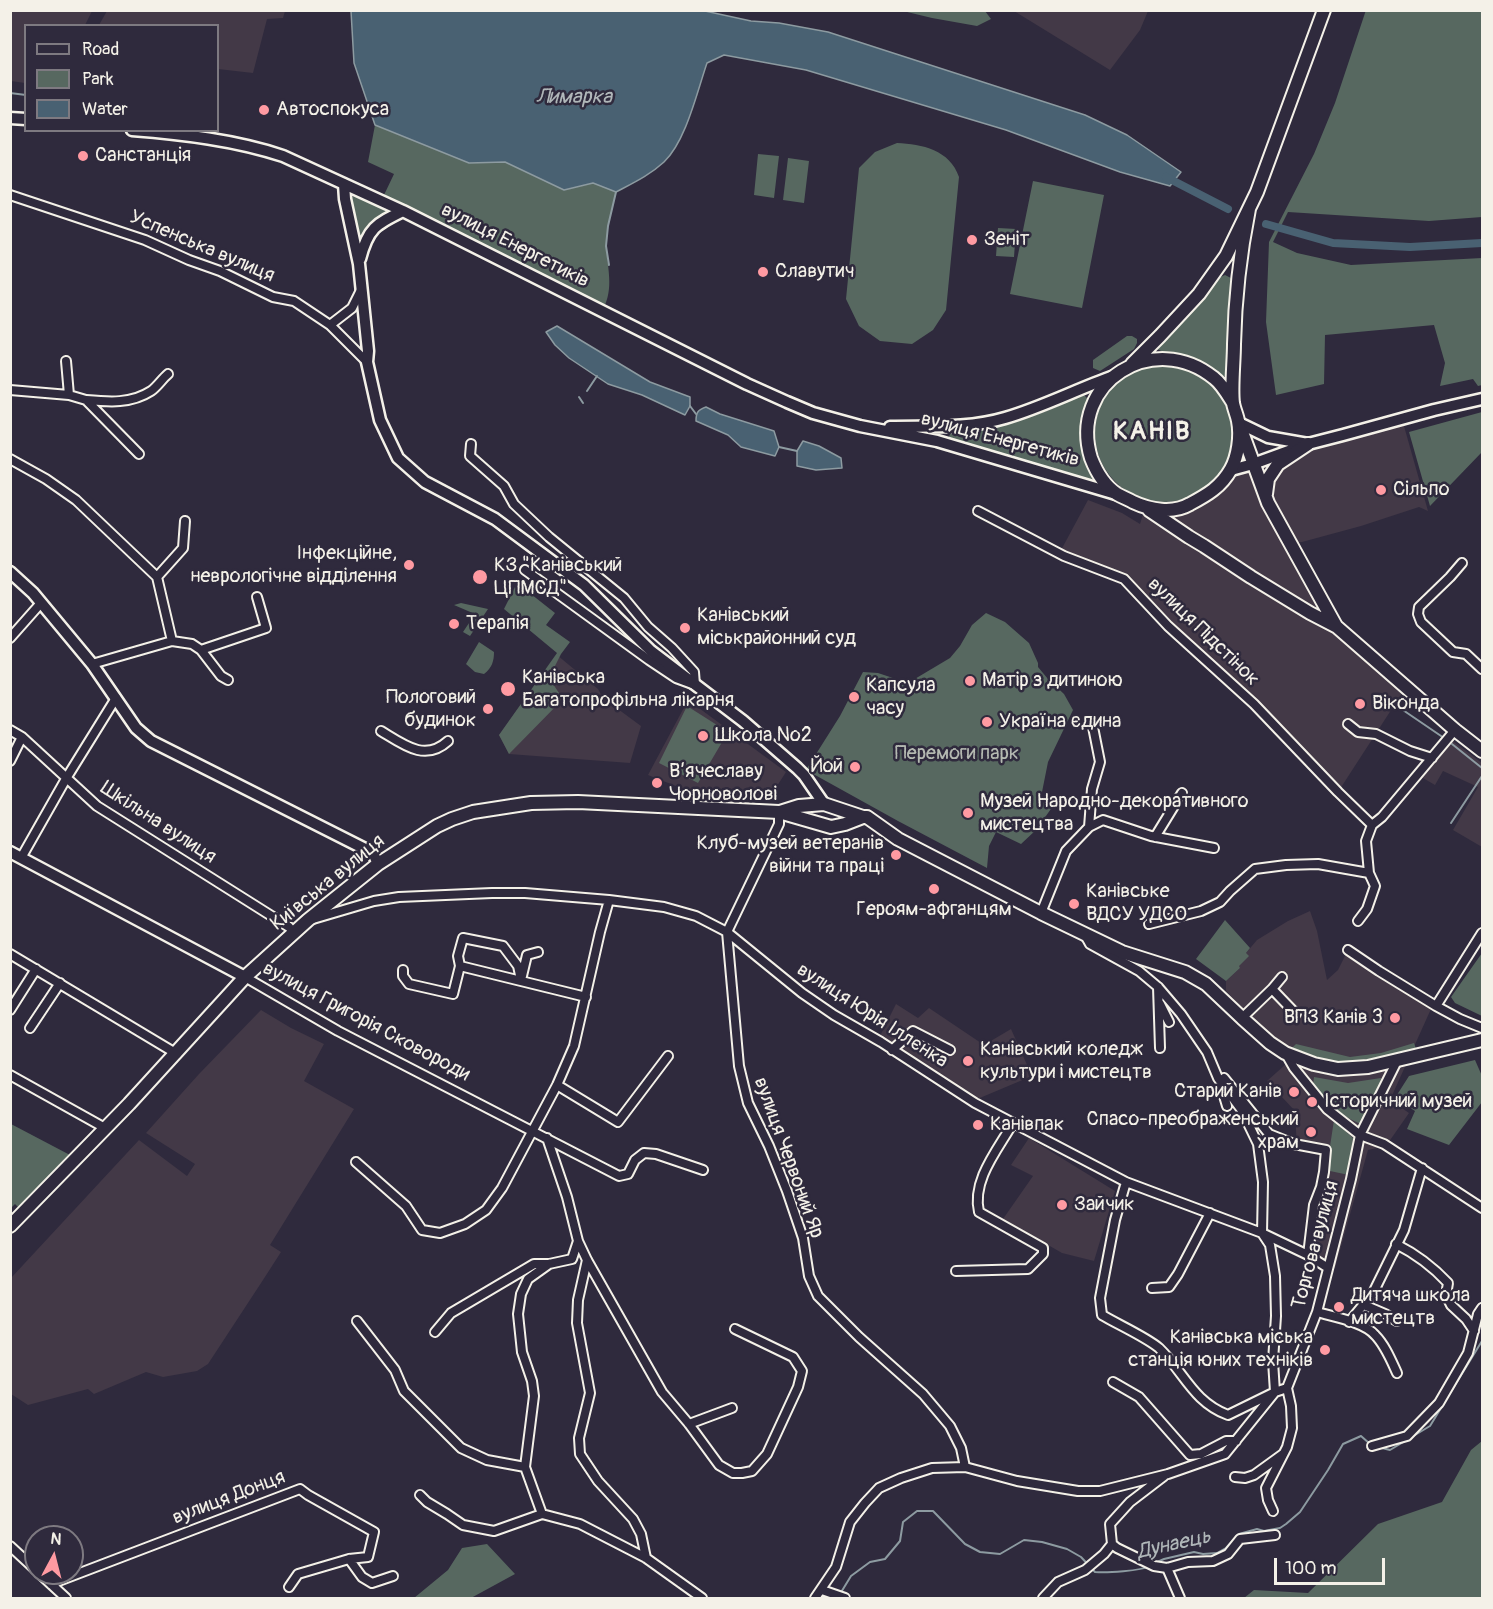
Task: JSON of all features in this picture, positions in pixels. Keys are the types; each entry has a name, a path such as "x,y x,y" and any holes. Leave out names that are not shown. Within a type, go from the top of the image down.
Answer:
{"main road":[{"path":"1324,10 1275,146 1249,209 1226,256 1199,294 1161,336 1132,364 1114,376 1099,393 1091,410 1087,428 1088,447 1103,481 1117,494 1145,508 1260,583 1337,627 1482,751"},
{"path":"1233,403 1237,290 1249,209"},
{"path":"1132,364 1161,358 1191,363 1216,379 1233,403 1253,464 1285,535 1337,627"},
{"path":"1145,508 1164,510 1186,506 1214,490 1231,470 1239,447 1239,423"},
{"path":"1266,495 1268,479 1278,464 1308,444"},
{"name":"Київська вулиця","path":"10,1226 177,1053 245,977 308,920 378,864 437,826 473,812 531,803 578,802 778,812 831,827 863,817"},
{"path":"824,804 867,817 898,839 1122,952 1185,972 1206,984 1270,1043 1285,1053 1314,1064 1338,1069 1368,1067 1482,1040"},
{"name":"Київська вулиця","path":"778,812 799,806 824,804"}],"street":[{"name":"вулиця Енергетиків","path":"150,132 263,150 283,156 403,211 747,384 813,413 860,426 937,441 1117,494"},
{"path":"344,184 359,264 369,351 367,362 380,420 398,458 425,482 495,519 584,585 651,651 742,721 797,768 824,804"},
{"name":"Успенська вулиця","path":"10,195 144,240 220,271 273,297 294,302 330,325 367,362"},
{"path":"359,264 364,243 378,224 403,211"},
{"path":"330,325 352,308 361,291"},
{"path":"66,361 69,395"},
{"path":"10,390 69,395 86,400 109,402 132,400 152,390 168,374"},
{"name":"вулиця Енергетиків","path":"872,428 970,425 1004,418 1114,376"},
{"path":"1231,470 1308,444 1482,399"},
{"path":"86,400 139,454"},
{"path":"1239,423 1268,436 1308,444"},
{"path":"471,444 470,456 504,486 514,504 549,537 624,598 648,627 694,672 695,685"},
{"path":"10,459 46,479 76,500 157,577 172,641"},
{"name":"вулиця Підстінок","path":"978,511 1064,556 1124,579 1168,626 1254,704 1372,825"},
{"path":"157,577 183,548 185,521"},
{"path":"1462,563 1419,607 1418,614 1421,622 1454,652 1466,654 1482,669"},
{"path":"525,570 676,678 695,685"},
{"path":"10,572 41,603 92,664 136,728 151,741 373,853 378,864"},
{"path":"201,650 267,628 257,597"},
{"path":"10,638 41,603"},
{"path":"92,664 172,641 192,644 201,650 221,675 228,680"},
{"path":"21,858 67,777 116,698"},
{"path":"1089,827 1092,789 1100,762 1092,722"},
{"path":"1348,724 1358,732 1376,734 1410,751 1432,758"},
{"name":"Шкільна вулиця","path":"10,730 22,737 97,806 289,927 294,933"},
{"path":"1358,921 1367,909 1375,886 1369,873 1366,841 1372,825 1382,817 1455,730"},
{"path":"381,731 421,752 439,749 448,741"},
{"path":"10,761 22,737"},
{"path":"1155,837 1182,793"},
{"path":"727,932 778,824 778,812"},
{"path":"1041,913 1066,851 1089,827 1104,820 1155,837 1214,848"},
{"name":"вулиця Григорія Сковороди","path":"10,852 245,977 338,1031 619,1176 628,1174 635,1160 644,1153 656,1154 703,1170"},
{"path":"1149,924 1201,911 1220,902 1255,869 1318,864 1369,873"},
{"name":"вулиця Юрія Іллєнка","path":"308,920 374,901 399,897 525,893 664,907 696,916 727,932 834,1015 975,1103 1126,1182 1262,1233 1308,1255 1328,1268"},
{"path":"356,1161 406,1206 422,1230 440,1233 465,1224 486,1210 502,1188 557,1084 574,1046 609,900"},
{"name":"вулиця Червоний Яр","path":"727,932 739,1066 748,1103 769,1146 803,1238 809,1276 818,1296 859,1337 923,1394 950,1426 961,1448 965,1467"},
{"path":"1084,933 1090,944 1138,971 1158,987 1181,1014 1207,1052 1227,1106"},
{"path":"1436,1006 1482,933"},
{"path":"404,970 403,976 409,984 453,994 460,966 458,956 463,938 503,946 518,966 521,980"},
{"path":"1348,950 1436,1006 1482,1028"},
{"path":"521,980 526,955 538,952"},
{"path":"10,954 177,1053"},
{"path":"460,966 586,997"},
{"path":"10,1010 36,969"},
{"path":"1242,1018 1282,977"},
{"path":"30,1028 60,983"},
{"path":"1158,987 1160,1048"},
{"path":"1272,988 1296,1014"},
{"path":"1158,1000 1169,1022"},
{"path":"892,1050 913,1031 950,1050"},
{"path":"1285,1053 1294,1068 1328,1109 1360,1135 1384,1144 1482,1208"},
{"path":"557,1084 618,1122 668,1056"},
{"name":"Торгова вулиця","path":"1287,1388 1317,1312 1360,1135 1397,1061"},
{"path":"1214,1069 1225,1079 1269,1134 1294,1144 1326,1150 1321,1187 1314,1205 1308,1255"},
{"path":"10,1075 105,1128"},
{"path":"815,1599 836,1567 850,1522 879,1488 901,1478 932,1468 965,1467 1017,1481 1078,1491 1100,1491 1168,1474 1225,1454 1275,1392 1273,1361 1276,1316 1275,1276 1270,1245 1262,1233 1263,1182 1258,1144 1241,1109 1218,1078"},
{"path":"956,1271 1028,1269 1043,1254 1043,1248 979,1212 976,1201 986,1168 1010,1128"},
{"path":"547,1138 567,1197 578,1241 662,1392 719,1465 733,1473 742,1473 752,1471 767,1454 798,1387 802,1371 793,1357 735,1329"},
{"path":"1349,1322 1373,1293 1404,1230 1422,1168"},
{"path":"1126,1182 1115,1220 1100,1298 1102,1315 1156,1346 1173,1362 1186,1383 1202,1400 1228,1415 1287,1388 1292,1428 1287,1447 1266,1488 1273,1511"},
{"path":"1152,1288 1169,1287 1210,1213"},
{"path":"435,1332 451,1312 534,1264 549,1264 572,1259 578,1241"},
{"path":"1396,1245 1404,1248 1439,1273 1448,1283 1446,1295 1451,1305 1466,1319 1474,1331"},
{"path":"587,1260 577,1323 590,1393 579,1438 580,1454 598,1481 633,1520 641,1534 646,1558"},
{"path":"542,1514 525,1467 534,1396 522,1352 518,1314 521,1294 528,1279 549,1264"},
{"path":"1364,1305 1397,1321"},
{"path":"1372,1446 1407,1436 1439,1402 1468,1353 1478,1314 1482,1308"},
{"path":"1317,1312 1366,1327 1376,1335 1397,1373"},
{"path":"357,1322 395,1370 404,1391 462,1448 487,1460 525,1467"},
{"path":"1113,1382 1139,1397 1190,1455 1201,1454 1226,1441 1236,1441"},
{"path":"689,1424 732,1408"},
{"path":"689,1424 695,1426 714,1450"},
{"path":"1235,1477 1245,1478 1254,1474 1284,1453"},
{"path":"1043,1599 1058,1582 1085,1570 1104,1554 1112,1544 1110,1524 1130,1502 1168,1474"},
{"name":"вулиця Донця","path":"84,1571 300,1489 308,1496 374,1532 368,1557 349,1559 298,1574 289,1587"},
{"path":"420,1495 463,1525 494,1531 542,1514 580,1524 646,1558 702,1599"},
{"path":"1112,1544 1151,1565 1167,1568 1188,1562 1213,1562 1228,1554 1240,1539 1275,1535"},
{"path":"10,1546 24,1559"},
{"path":"349,1559 362,1577 372,1582 393,1576"},
{"path":"1167,1568 1179,1599"},
{"path":"52,1585 66,1599"},
{"path":"822,1590 845,1599"}],"shaded area":[{"path":"11,10 92,11 86,24 24,24 24,83 11,81"},
{"path":"107,10 285,11 283,18 267,19 253,73 219,69 219,24 100,24"},
{"path":"1014,11 1148,11 1140,30 1110,70"},
{"path":"1402,419 1428,511 1419,507 1361,526 1291,543 1337,627 1406,687 1338,792 1254,704 1168,626 1124,579 1060,552 1088,500 1122,513 1140,524 1145,508 1186,506 1231,470"},
{"path":"557,655 598,689 603,698 641,726 630,763 509,754 499,735"},
{"name":"Школа №2","path":"688,700 786,772 768,800 714,801 648,775"},
{"path":"1442,741 1454,742 1482,763 1482,847 1453,830 1478,787 1443,771 1435,785 1416,774"},
{"path":"1310,911 1317,931 1327,980 1338,970 1348,950 1435,1000 1390,1100 1409,1113 1386,1146 1368,1150 1335,1268 1310,1253 1328,1154 1297,1149 1295,1111 1267,1081 1286,1064 1272,1040 1226,991 1226,981 1240,968 1238,967 1246,953 1257,940"},
{"name":"Канівський коледж культури і мистецтв","path":"896,1004 918,1018 929,1008 984,1045 1011,1029 1032,1076 975,1100 878,1040"},
{"path":"261,1010 324,1044 304,1081 354,1109 270,1245 281,1252 208,1364 197,1371 163,1377 146,1372 94,1394 88,1389 28,1405 11,1394 11,1278 139,1140 187,1176 195,1164 146,1133"},
{"name":"Зайчик","path":"1029,1138 1115,1191 1094,1261 1062,1253 1003,1219 1033,1176 1011,1165"}],"green space":[{"path":"1366,10 1482,11 1482,217 1429,221 1288,212 1273,242 1297,253 1351,265 1482,258 1482,385 1478,386 1473,379 1440,386 1445,363 1434,325 1325,335 1324,384 1276,395 1266,322 1269,242 1314,154 1335,103"},
{"path":"903,11 985,11 991,19 977,26"},
{"path":"375,125 469,163 505,162 564,190 593,183 616,192 608,231 609,290 605,305 384,195 394,174 368,162"},
{"path":"897,143 934,150 949,160 959,177 946,310 933,330 912,344 880,341 859,326 846,299 859,168 875,152"},
{"path":"758,154 779,156 774,198 754,195"},
{"path":"788,158 809,161 804,203 783,200"},
{"path":"1033,181 1104,195 1082,308 1010,294"},
{"path":"358,195 391,212 361,242 351,197"},
{"path":"998,228 1016,229 1014,257 996,256"},
{"path":"1225,275 1231,278 1228,376 1221,377 1201,362 1157,349 1158,344 1214,280"},
{"path":"1127,336 1137,339 1134,349 1100,371 1093,368 1093,360"},
{"path":"1164,364 1191,369 1203,375 1213,384 1222,394 1228,406 1233,433 1228,460 1222,472 1213,482 1203,491 1191,497 1164,502 1137,497 1125,491 1115,482 1106,472 1100,460 1095,433 1100,406 1106,394 1115,384 1125,375 1137,369"},
{"path":"1084,395 1090,401 1094,474 1091,481 1084,483 1012,457 951,441 949,437 951,431 1014,421 1041,413"},
{"path":"1482,412 1482,452 1430,506 1409,432"},
{"path":"517,583 555,613 546,625 570,642 549,678 563,699 509,754 499,735 557,653 504,609"},
{"path":"461,603 488,609 470,636 463,632 475,614 454,605"},
{"name":"Перемоги парк","path":"986,613 1005,622 1029,643 1038,667 1064,694 1073,710 1048,762 1041,797 1053,806 1036,830 1021,844 996,832 989,846 987,868 806,770 840,716 863,672 878,673 908,683 950,658 972,625"},
{"path":"479,642 494,652 492,664 484,674 475,672 466,664"},
{"path":"687,706 728,732 698,783 659,763"},
{"path":"1225,920 1250,948 1246,953 1249,956 1226,981 1196,959"},
{"path":"1482,953 1482,1016 1455,1003 1451,997"},
{"path":"1414,1043 1416,1049 1378,1058 1352,1061 1327,1060 1292,1048 1296,1044 1350,1057 1381,1053"},
{"path":"1475,1060 1482,1076 1482,1102 1449,1145 1407,1129 1415,1111 1395,1098 1409,1076"},
{"path":"1314,1077 1348,1083 1381,1078 1379,1092 1361,1124 1346,1117 1329,1104 1313,1086"},
{"path":"1334,1120 1353,1138 1349,1175 1330,1171 1329,1153"},
{"path":"11,1124 70,1155 19,1208 15,1204 11,1208"},
{"path":"1482,1441 1482,1598 1244,1598 1254,1590 1308,1593 1378,1524 1442,1502 1471,1450"},
{"path":"487,1544 515,1574 471,1598 414,1598 448,1570 462,1548"}],"water":[{"name":"Лимарка","path":"351,11 705,11 751,21 779,23 828,32 1085,115 1127,135 1181,172 1170,186 1120,172 1006,130 806,70 724,55 707,63 679,142 659,167 616,192 593,183 564,190 505,162 469,163 375,125 354,63"},
{"path":"557,326 650,382 690,397 690,406 685,415 642,395 608,384 569,358 555,345 546,332"},
{"path":"706,407 720,414 774,431 779,447 775,456 741,447 728,435 696,421 698,412"},
{"path":"803,441 819,446 841,458 842,468 816,470 797,466 797,451"}],"waterway":[{"path":"10,93 24,95"},
{"path":"1166,177 1228,209"},
{"path":"609,265 606,246 616,192"},
{"path":"1266,224 1333,243 1410,247 1482,243"},
{"path":"587,391 597,376"},
{"path":"579,397 583,403"},
{"path":"690,406 696,414"},
{"path":"779,447 797,451"},
{"path":"1397,706 1444,738"},
{"path":"1452,744 1482,768"},
{"path":"1451,823 1482,776"},
{"name":"Дунаець","path":"1378,1447 1390,1450 1430,1426 1482,1341"},
{"name":"Дунаець","path":"1155,1563 1194,1552 1217,1553 1226,1548 1239,1534 1257,1529 1264,1531 1280,1528 1300,1512 1343,1444 1361,1436 1370,1444"},
{"name":"Дунаець","path":"840,1594 851,1576 870,1562 885,1559 900,1541 903,1522 917,1511 933,1511 965,1544 980,1552 1000,1554 1024,1540 1067,1549 1081,1557 1095,1572 1115,1572 1150,1566"}],"place":[{"name":"Автоспокуса","path":"264,110"},
{"name":"Санстанція","path":"83,156"},
{"name":"Зеніт","path":"972,240"},
{"name":"Славутич","path":"763,272"},
{"name":"Сільпо","path":"1381,490"},
{"name":"Інфекційне, неврологічне відділення","path":"409,565"},
{"name":"КЗ \"Канівський ЦПМСД\"","path":"480,577"},
{"name":"Терапія","path":"454,624"},
{"name":"Канівський міськрайонний суд","path":"685,628"},
{"name":"Матір з дитиною","path":"970,681"},
{"name":"Канівська Багатопрофільна лікарня","path":"508,689"},
{"name":"Капсула часу","path":"854,697"},
{"name":"Віконда","path":"1360,704"},
{"name":"Пологовий будинок","path":"488,709"},
{"name":"Україна єдина","path":"987,722"},
{"name":"Школа №2","path":"703,736"},
{"name":"Йой","path":"855,767"},
{"name":"В’ячеславу Чорноволові","path":"657,783"},
{"name":"Музей Народно-декоративного мистецтва","path":"968,813"},
{"name":"Клуб-музей ветеранів війни та праці","path":"896,855"},
{"name":"Героям-афганцям","path":"934,889"},
{"name":"Канівське ВДСУ УДСО","path":"1074,904"},
{"name":"ВПЗ Канів 3","path":"1395,1018"},
{"name":"Канівський коледж культури і мистецтв","path":"968,1061"},
{"name":"Старий Канів","path":"1294,1092"},
{"name":"Історичний музей","path":"1312,1102"},
{"name":"Канівпак","path":"978,1125"},
{"name":"Спасо-преображенський храм","path":"1311,1132"},
{"name":"Зайчик","path":"1062,1205"},
{"name":"Дитяча школа мистецтв","path":"1339,1307"},
{"name":"Канівська міська станція юних техніків","path":"1325,1350"}],"district":[{"name":"КАНІВ","path":"1152,432"}]}
